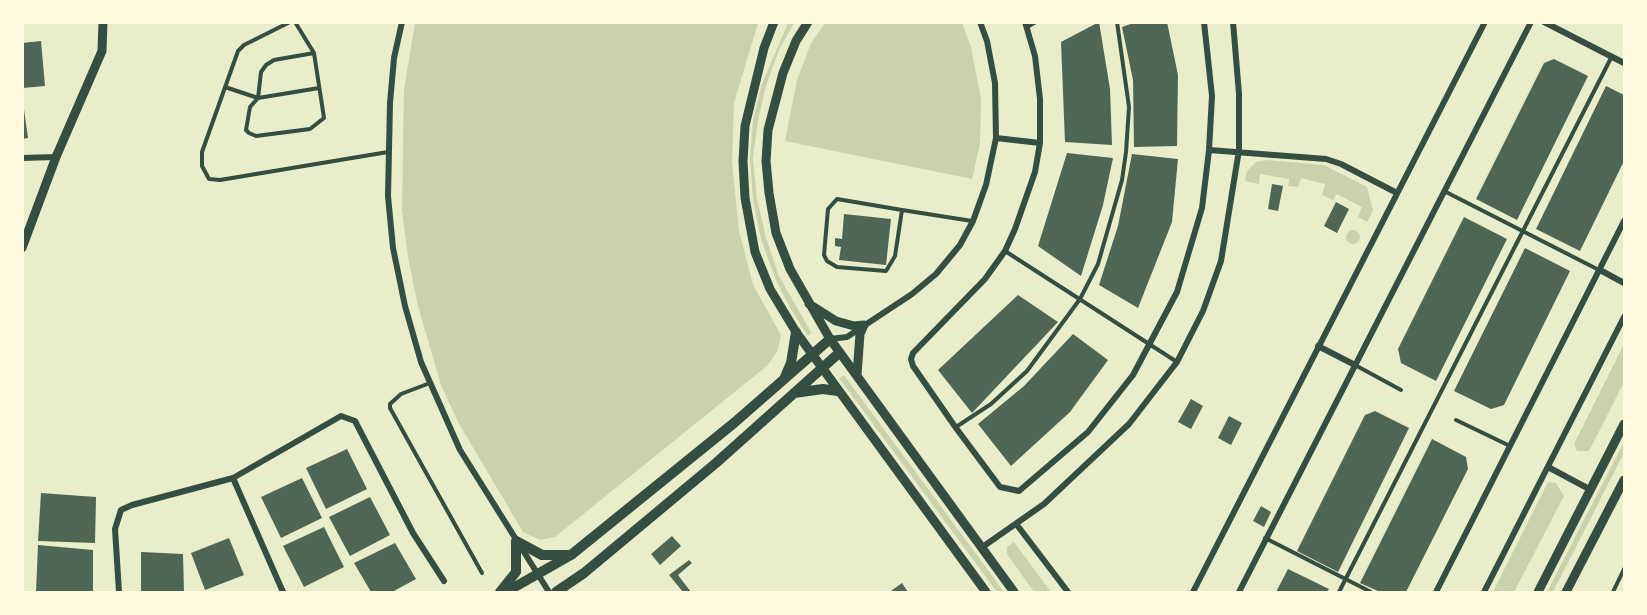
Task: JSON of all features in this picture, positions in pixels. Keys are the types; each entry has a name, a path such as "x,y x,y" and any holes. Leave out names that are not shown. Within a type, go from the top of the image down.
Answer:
{"main road":[{"path":"782,383 791,363 796,332"},
{"path":"506,592 572,555 782,383 830,339"},
{"path":"556,592 584,573 716,463 839,353"},
{"path":"794,393 823,389 838,391"},
{"path":"500,592 516,572 516,541 542,555 572,555"}],"street":[{"path":"22,248 56,157 102,51 103,22"},
{"path":"402,22 394,58 388,152 388,196 393,248 405,306 430,383 460,450 549,592"},
{"path":"774,22 764,48 745,126 742,161 745,198 755,252 770,289 796,332 986,592"},
{"path":"808,22 796,41 783,73 768,130 766,161 776,232 790,269 808,304 839,353 1014,592"},
{"path":"830,339 847,337 912,294 936,274 960,245 973,221 986,185 996,138 995,83 987,41 980,22"},
{"path":"1026,25 1038,77 1040,143 1035,172 1015,230 1005,251 985,279 913,353 911,359 956,428 1000,487 1019,491 1088,432 1133,375 1152,344 1177,292 1199,218 1209,150 1212,96 1204,22"},
{"path":"981,548 1044,504 1129,424 1178,362 1203,311 1221,261 1239,150 1239,94 1233,22"},
{"path":"1193,592 1485,22"},
{"path":"1239,592 1532,22"},
{"path":"1544,22 1624,63"},
{"path":"996,138 1040,143"},
{"path":"1209,150 1239,150 1326,159 1341,164 1398,193"},
{"path":"22,158 56,157"},
{"path":"1436,592 1624,221"},
{"path":"1600,270 1624,283"},
{"path":"808,304 836,321 864,326"},
{"path":"1484,592 1624,317"},
{"path":"857,375 860,334 864,326"},
{"path":"839,353 847,337"},
{"path":"1318,346 1354,365"},
{"path":"119,592 115,529 121,510 233,478 341,416 355,421 413,533 444,582"},
{"path":"1538,592 1624,424"},
{"path":"1548,467 1591,490"},
{"path":"233,478 283,592"},
{"path":"1568,590 1624,480"},
{"path":"1017,525 1068,592"}],"lane":[{"path":"290,22 244,45 238,51 202,152 202,166 209,179 220,180 388,152"},
{"path":"295,22 314,53 324,118 310,129 256,136 249,133 246,130 250,106 258,98 261,72 266,65 274,60 314,53"},
{"path":"1026,25 1036,22"},
{"path":"956,428 991,404 1027,371 1080,299 1098,264 1123,171 1129,107 1117,22"},
{"path":"1339,592 1612,56"},
{"path":"225,87 258,98 319,88"},
{"path":"1444,191 1600,270"},
{"path":"903,210 895,256 886,271 837,267 827,261 824,255 828,209 837,199 973,221"},
{"path":"1005,251 1178,362"},
{"path":"1354,365 1401,390"},
{"path":"430,383 400,394 390,404 390,408 482,573"},
{"path":"1456,420 1511,446"},
{"path":"1265,538 1371,592"},
{"path":"1613,592 1624,569"}],"green space":[{"path":"415,23 758,23 734,103 732,162 739,231 753,285 781,335 778,350 768,365 555,537 540,540 523,532 458,422 441,385 418,306 408,257 402,210 404,90"},
{"path":"788,23 794,23 779,50 766,86 753,158 757,199 766,238 779,276 811,332 810,335 807,335 789,306 775,278 761,239 753,200 750,158 753,120 762,84"},
{"path":"825,23 962,23 971,47 981,99 980,144 972,179 785,141 797,80 811,43"},
{"path":"1267,160 1324,165 1367,187 1373,210 1367,222 1358,217 1362,207 1337,194 1333,200 1322,195 1325,184 1301,178 1298,187 1288,186 1289,179 1260,174 1259,184 1245,181 1247,171 1256,162"},
{"path":"1353,230 1358,232 1360,237 1358,242 1353,244 1348,242 1346,237 1348,232"},
{"path":"1624,344 1624,382 1589,451 1577,451 1574,444"},
{"path":"844,375 1004,592 997,592 839,378"},
{"path":"1624,442 1624,453 1553,592 1547,592"},
{"path":"1548,482 1556,483 1564,496 1514,592 1493,592"},
{"path":"1014,542 1051,592 1034,592 1007,554 1007,547"}],"building":[{"path":"1099,22 1110,89 1112,145 1065,142 1061,42"},
{"path":"1136,22 1167,22 1178,75 1177,146 1134,147 1133,80 1122,27"},
{"path":"41,41 45,86 22,88 22,43"},
{"path":"1554,59 1588,76 1517,220 1476,199 1544,63"},
{"path":"1606,86 1624,95 1624,161 1580,251 1536,229"},
{"path":"22,95 28,138 22,139"},
{"path":"1067,153 1113,158 1103,205 1081,276 1038,246"},
{"path":"1132,154 1178,159 1172,222 1138,308 1099,285 1118,226"},
{"path":"1272,184 1283,186 1278,211 1268,209"},
{"path":"1336,202 1349,209 1337,233 1324,226"},
{"path":"844,214 891,219 886,265 839,260 841,247 835,246 835,238 842,239"},
{"path":"1464,217 1507,239 1436,381 1401,363 1398,349"},
{"path":"1525,248 1570,271 1504,405 1491,409 1454,391"},
{"path":"1018,295 1058,322 972,413 938,370"},
{"path":"1073,334 1108,360 1070,412 1011,466 978,424 1024,386"},
{"path":"1191,399 1203,406 1191,429 1178,422"},
{"path":"1375,411 1409,428 1338,572 1297,551 1365,415"},
{"path":"1229,416 1242,423 1231,445 1218,438"},
{"path":"1432,439 1466,457 1468,469 1406,592 1380,592 1360,583"},
{"path":"347,449 367,489 326,509 306,468"},
{"path":"302,478 322,518 281,538 261,497"},
{"path":"41,493 96,497 95,543 38,541"},
{"path":"370,497 390,535 350,556 329,517"},
{"path":"1261,506 1271,512 1264,527 1253,521"},
{"path":"324,527 344,567 304,587 283,546"},
{"path":"672,536 681,546 660,565 651,554"},
{"path":"229,538 244,575 205,590 191,553"},
{"path":"395,543 416,579 392,592 371,592 354,563"},
{"path":"38,545 93,550 93,592 36,592"},
{"path":"141,552 183,554 184,592 141,592"},
{"path":"689,560 692,563 678,575 691,592 683,592 669,575"},
{"path":"1288,569 1329,589 1327,592 1276,592"},
{"path":"902,583 908,592 891,591"}]}
